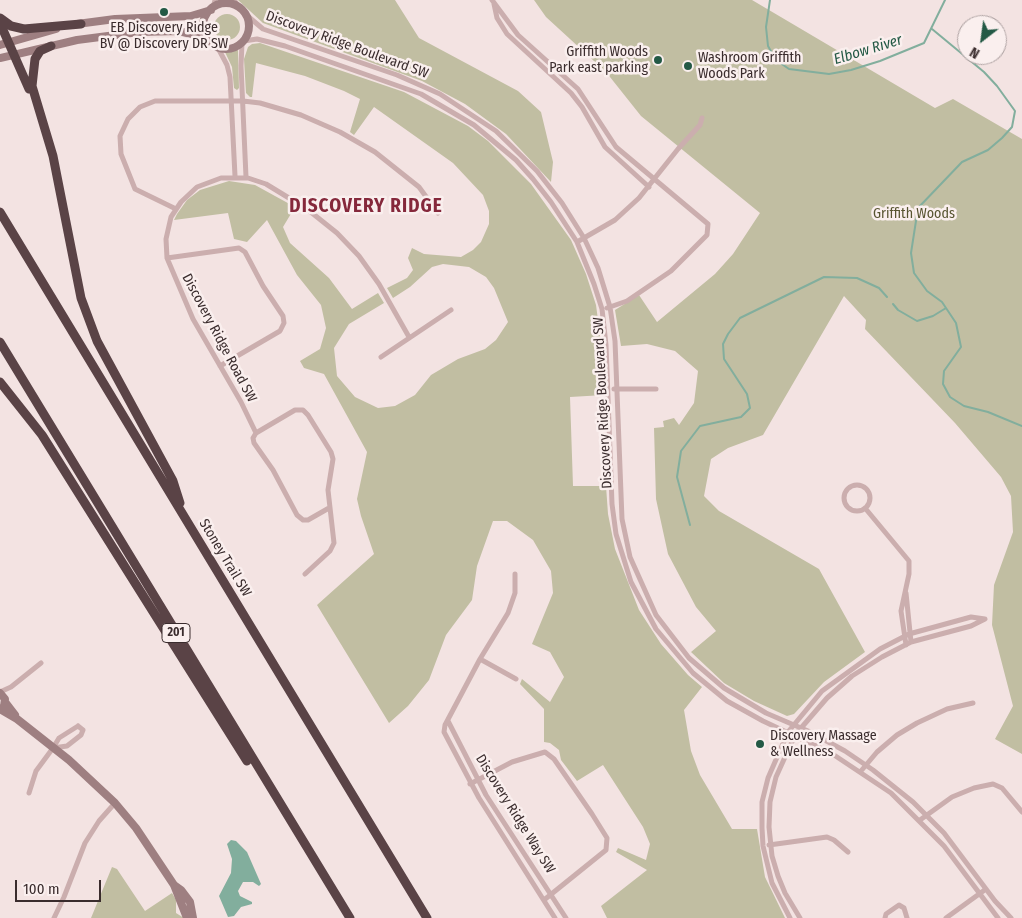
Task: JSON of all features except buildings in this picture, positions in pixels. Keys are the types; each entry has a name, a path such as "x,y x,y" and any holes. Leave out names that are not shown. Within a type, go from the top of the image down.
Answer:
{"highway":[{"path":"0,18 10,26 24,29 80,24"},
{"path":"0,23 4,43 13,54 40,114"},
{"path":"51,46 37,55 32,69 32,86 53,156 75,274 89,322 110,367 173,481 184,518"},
{"name":"Stoney Trail SW","path":"0,212 427,918"},
{"name":"201","path":"0,342 350,918"},
{"path":"0,382 42,435 245,758 279,802"}],"street":[{"path":"234,0 249,27 243,42 242,101 246,177"},
{"path":"493,2 518,35 578,89 616,147 707,221 708,233 682,261 656,283 627,301 602,309"},
{"path":"493,2 497,18 507,34 571,93 582,107 604,147 650,187"},
{"path":"4,43 80,24 191,16 213,6 226,4 241,10"},
{"path":"211,43 205,34 204,24 213,6"},
{"name":"Discovery Ridge Boulevard SW","path":"241,10 263,29 415,82 473,114 508,141 537,171 562,202 584,238 598,268 610,307 615,341 619,466 624,532 630,557 647,598 668,633 689,658 724,688 751,705 801,728 866,764 926,814 957,849 1010,918"},
{"path":"0,58 102,36 158,31 188,32 211,43 218,48 227,65 237,176 266,184 293,200 337,233 370,270 409,338"},
{"name":"Discovery Ridge Boulevard SW","path":"243,42 257,39 294,49 398,84 450,110 474,125 516,160 551,202 577,242 588,267 602,309 606,336 610,466 616,534 624,564 640,602 656,629 675,654 718,695 763,721 796,735 861,771 891,793 944,846 998,918"},
{"path":"218,48 233,48 243,42"},
{"path":"176,209 137,191 121,154 120,140 124,127 136,110 155,101 242,101 301,115 353,139 375,152 419,187 438,213"},
{"path":"577,242 614,220 650,187 678,149 700,126 702,118"},
{"name":"Discovery Ridge Road SW","path":"237,176 204,183 185,197 176,209 167,232 166,258 186,305 256,433 253,438 254,443 273,470 296,515 303,520 308,520 329,508"},
{"path":"166,258 239,248 245,252 266,291 283,316 284,323 280,331 220,366"},
{"path":"381,357 451,310"},
{"path":"608,389 656,389"},
{"path":"256,433 295,410 307,412 332,456 329,508 334,543 330,551 305,574"},
{"path":"610,466 619,466"},
{"path":"851,486 863,487 869,493 869,501 865,508 854,511 845,504 845,492 851,486"},
{"path":"865,508 909,561 906,593 903,598 901,612 908,644"},
{"path":"616,534 624,532"},
{"path":"448,721 480,659 510,608 515,593 515,574"},
{"path":"640,602 647,598"},
{"path":"790,918 772,883 763,846 762,802 772,766 793,724 822,691 848,670 880,649 907,635 971,617 985,619 971,626 908,644 882,657 852,676 827,698 796,735 778,769 770,802 770,845 778,876 790,903 800,918"},
{"path":"480,659 516,679"},
{"path":"41,663 11,687 0,692 3,705 17,719 92,780 115,803 136,828 174,884 187,918"},
{"path":"848,670 852,676"},
{"path":"3,705 11,687"},
{"path":"718,695 724,688"},
{"path":"861,771 897,735 947,709 973,703"},
{"name":"Discovery Ridge Way SW","path":"448,721 478,779 566,918"},
{"name":"Discovery Ridge Way SW","path":"448,721 444,730 446,736 470,784 555,918"},
{"path":"30,793 36,771 59,738 74,727 82,728 82,734 67,746 53,748"},
{"path":"470,784 512,762 546,752 554,759 592,814 607,838 606,850 544,900"},
{"path":"920,820 952,797 974,788 993,784 1002,788 1022,812"},
{"path":"762,802 770,802"},
{"path":"54,918 85,843 115,803"},
{"path":"507,841 514,836"},
{"path":"763,846 827,838 834,840 848,852"},
{"path":"174,884 190,902 193,918"},
{"path":"946,918 986,889"},
{"path":"783,907 790,903"},
{"path":"885,918 886,914 899,905 904,908 907,918"}],"green space":[{"path":"238,0 395,0 419,38 518,91 541,112 553,162 551,182 506,134 465,104 422,81 263,23"},
{"name":"Griffith Woods","path":"534,0 752,0 935,108 953,99 1022,139 1022,754 995,739 1013,706 992,625 994,585 1013,532 1011,496 1001,477 955,423 865,329 866,320 844,296 763,435 728,448 711,459 704,496 719,511 819,569 865,652 824,682 794,714 787,716 754,701 724,683 691,652 716,631 696,607 668,554 656,499 654,428 664,427 663,421 674,418 679,425 694,403 698,371 675,351 647,344 621,346 615,310 639,295 657,322 715,274 733,254 760,213 641,116 606,72 546,17"},
{"path":"227,14 236,18 240,27 236,36 227,40 218,36 214,27 218,18"},
{"path":"260,43 404,92 468,126 488,141 531,184 571,240 586,274 596,305 602,350 604,395 570,397 573,486 606,486 608,514 615,549 639,610 661,644 688,675 702,687 684,710 691,751 700,775 732,829 757,829 765,877 785,918 607,918 601,906 647,870 616,852 618,848 646,860 650,844 643,827 603,765 577,781 561,760 559,750 550,743 544,742 544,709 520,684 522,679 550,702 564,677 550,652 532,644 553,593 551,571 533,540 507,521 493,521 477,566 472,600 446,635 429,680 408,706 389,723 317,605 374,554 357,499 367,452 324,374 304,368 300,361 320,349 326,328 321,305 297,275 267,220 247,242 234,239 228,213 174,220 177,214 187,200 200,190 229,181 255,185 295,207 283,227 290,243 329,278 352,309 378,293 384,303 349,324 334,348 337,376 355,397 378,408 395,406 415,395 431,375 458,359 485,349 496,340 508,322 494,288 486,277 469,267 443,264 432,267 410,287 393,298 387,288 407,278 413,270 408,258 412,248 424,254 461,257 473,250 481,242 489,224 489,211 483,195 453,163 374,107 354,135 350,132 360,99 344,91 305,76 256,63 252,97 250,97 246,93 244,59 248,47 252,44"},
{"path":"238,50 239,88 237,90 234,88 232,67 225,52"},
{"path":"112,867 117,869 145,911 172,893 176,900 176,913 184,918 91,918"}],"shaded area":[{"path":"231,840 236,841 247,852 261,884 259,886 253,882 243,882 238,891 240,896 252,902 252,904 241,907 234,916 228,917 219,896 231,873 232,859 227,844"}],"waterway":[{"name":"Elbow River","path":"770,0 766,27 768,46 776,60 789,69 829,74 851,70 880,61 924,43 945,0"},
{"path":"932,29 984,72 1015,111 1012,127 1002,138 988,150 962,162 918,208 911,253 914,273 927,291 942,302 956,323 961,347 944,371 943,384 950,397 964,406 988,412 1022,426"},
{"path":"690,525 677,477 681,451 700,426 741,417 750,408 747,394 724,359 723,344 740,318 824,277 857,278 879,288 887,297"},
{"path":"893,304 898,310 917,321 933,316 946,308"}],"place":[{"name":"EB Discovery Ridge BV @ Discovery DR SW","path":"164,12"},
{"name":"Griffith Woods Park east parking","path":"658,60"},
{"name":"Washroom Griffith Woods Park","path":"688,66"},
{"name":"Discovery Massage & Wellness","path":"760,744"}],"district":[{"name":"DISCOVERY RIDGE","path":"366,207"}]}
